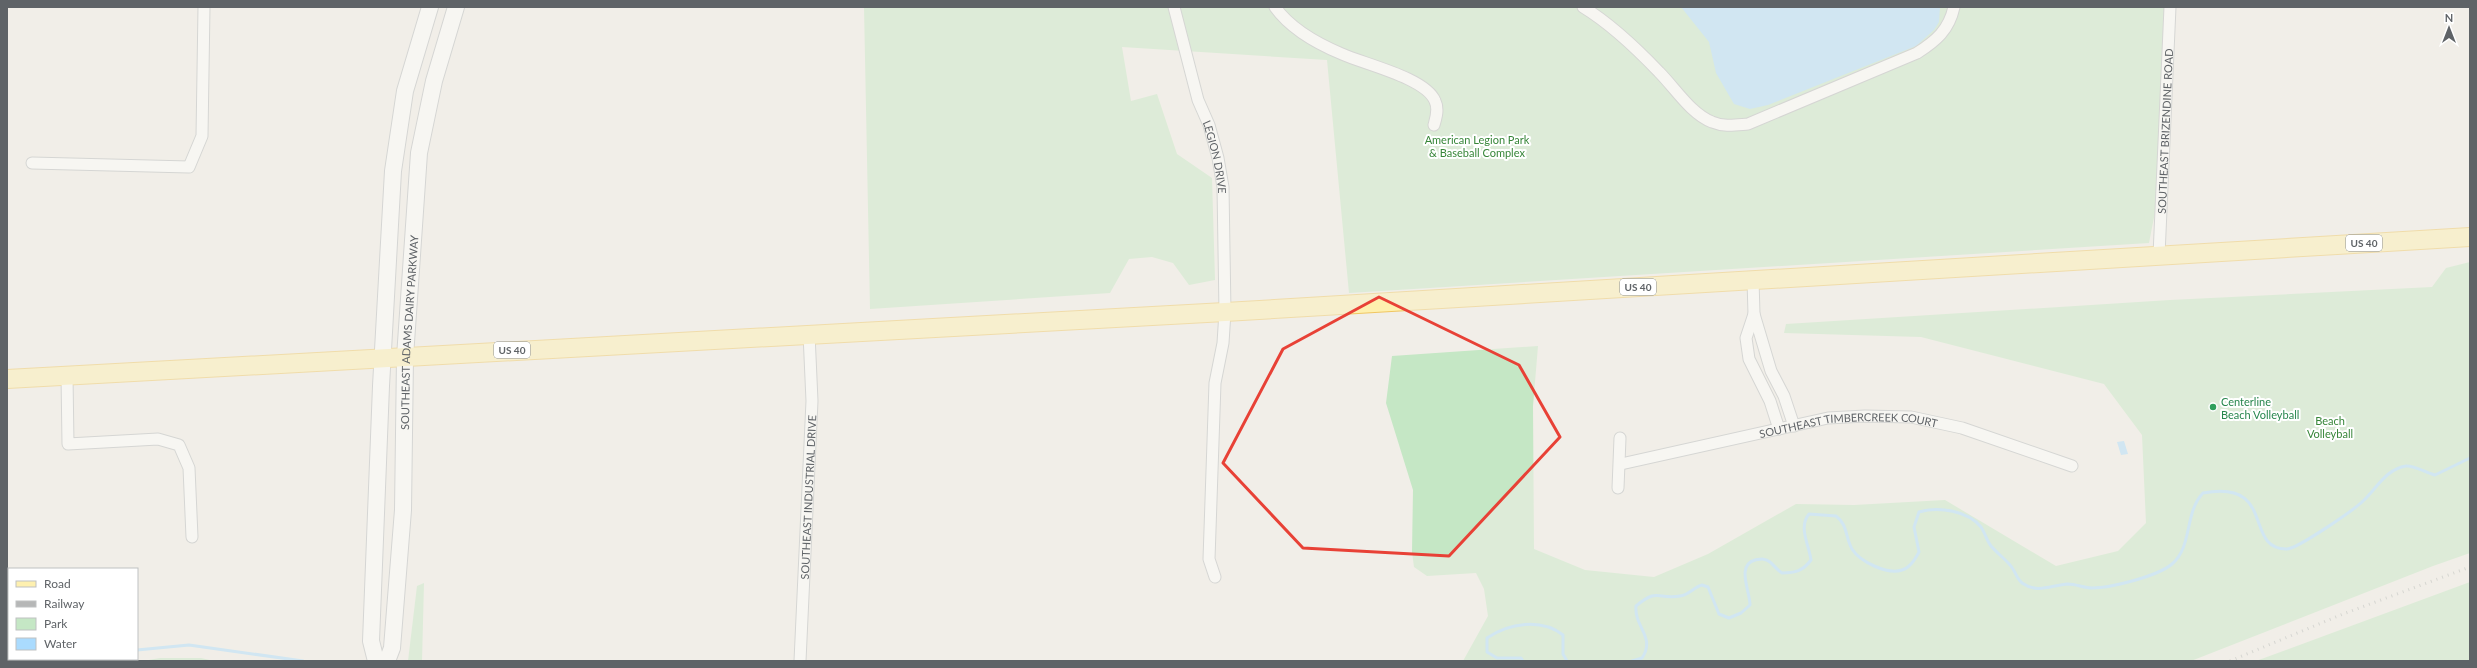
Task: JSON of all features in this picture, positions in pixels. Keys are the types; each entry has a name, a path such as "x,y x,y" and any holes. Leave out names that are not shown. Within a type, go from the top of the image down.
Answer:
{"main road":[{"path":"376,661 371,641 383,358 393,171 405,91 430,7"},
{"name":"SOUTHEAST ADAMS DAIRY PARKWAY","path":"387,661 392,648 403,510 405,357 419,152 434,81 456,7"},
{"name":"US 40","path":"7,379 1224,312 2470,237"}],"street":[{"path":"32,163 189,167 202,136 204,7"},
{"name":"LEGION DRIVE","path":"1174,7 1198,100 1209,126 1220,166 1223,187 1223,343 1216,383 1211,470 1209,559 1215,577"},
{"path":"1275,7 1281,16 1319,44 1418,84 1430,93 1436,102 1437,112 1434,125"},
{"path":"1583,7 1616,31 1658,71 1697,112 1711,122 1726,126 1748,124 1917,53 1935,42 1942,33 1954,7"},
{"name":"SOUTHEAST BRIZENDINE ROAD","path":"2159,255 2170,7"},
{"path":"1753,280 1754,314 1770,371 1784,396 1794,426"},
{"path":"1754,314 1746,338 1749,359 1770,401 1779,429"},
{"name":"SOUTHEAST INDUSTRIAL DRIVE","path":"800,661 812,401 809,334"},
{"path":"67,376 68,444 158,438 178,446 189,468 192,537"},
{"name":"SOUTHEAST TIMBERCREEK COURT","path":"1621,464 1828,418 1865,416 1911,417 1962,428 2072,466"},
{"path":"1618,488 1621,464 1620,438"}],"highlighted area":[{"path":"1379,297 1519,365 1560,437 1449,556 1303,548 1223,463 1283,349"}],"green space":[{"name":"American Legion Park & Baseball Complex","path":"864,7 2170,7 2163,171 2149,243 1349,293 1327,60 1122,47 1131,101 1157,94 1177,154 1212,178 1215,280 1189,285 1173,263 1152,257 1129,259 1110,293 870,309"},
{"name":"Beach Volleyball","path":"2470,262 2470,553 2433,566 2191,661 1463,661 1488,616 1484,589 1476,573 1427,576 1414,567 1412,552 1413,490 1386,403 1392,356 1538,346 1533,406 1534,549 1585,570 1654,577 1708,554 1796,504 1854,505 1945,500 2056,566 2118,551 2146,523 2142,435 2104,384 1921,337 1784,333 1786,324 2170,300 2432,287 2446,268"},
{"path":"2470,582 2470,661 2256,661"},
{"path":"424,583 422,661 408,661 417,586"},
{"path":"160,658 201,658 214,661 143,661"}],"water":[{"path":"1681,7 1940,7 1939,22 1934,30 1916,46 1768,105 1750,109 1734,104 1716,73 1709,42"},
{"path":"2124,441 2128,454 2121,455 2117,442"}],"waterway":[{"path":"1632,661 1642,658 1646,651 1647,644 1638,620 1636,606 1649,597 1658,595 1667,597 1683,595 1702,585 1708,587 1719,614 1729,618 1741,613 1750,605 1745,579 1746,567 1749,563 1755,560 1765,559 1782,573 1787,573 1802,569 1811,560 1804,530 1804,525 1809,514 1836,516 1843,523 1850,545 1856,554 1868,563 1882,569 1896,571 1905,569 1912,563 1919,552 1914,527 1919,512 1927,510 1953,511 1969,517 1981,527 1988,542 2012,567 2022,583 2034,588 2045,588 2068,584 2089,588 2122,584 2146,577 2172,564 2179,557 2183,548 2193,510 2203,493 2226,491 2241,496 2250,505 2266,539 2274,546 2287,549 2302,543 2349,512 2363,501 2387,475 2399,468 2409,466 2435,475 2470,458"},
{"path":"1523,661 1521,658 1497,658 1487,652 1487,638 1515,626 1525,624 1545,626 1563,635 1563,654 1567,661"},
{"path":"138,650 189,645 303,661"}],"railway":[{"path":"2230,661 2343,614 2470,567"}],"place":[{"name":"Centerline Beach Volleyball","path":"2213,407"}]}
